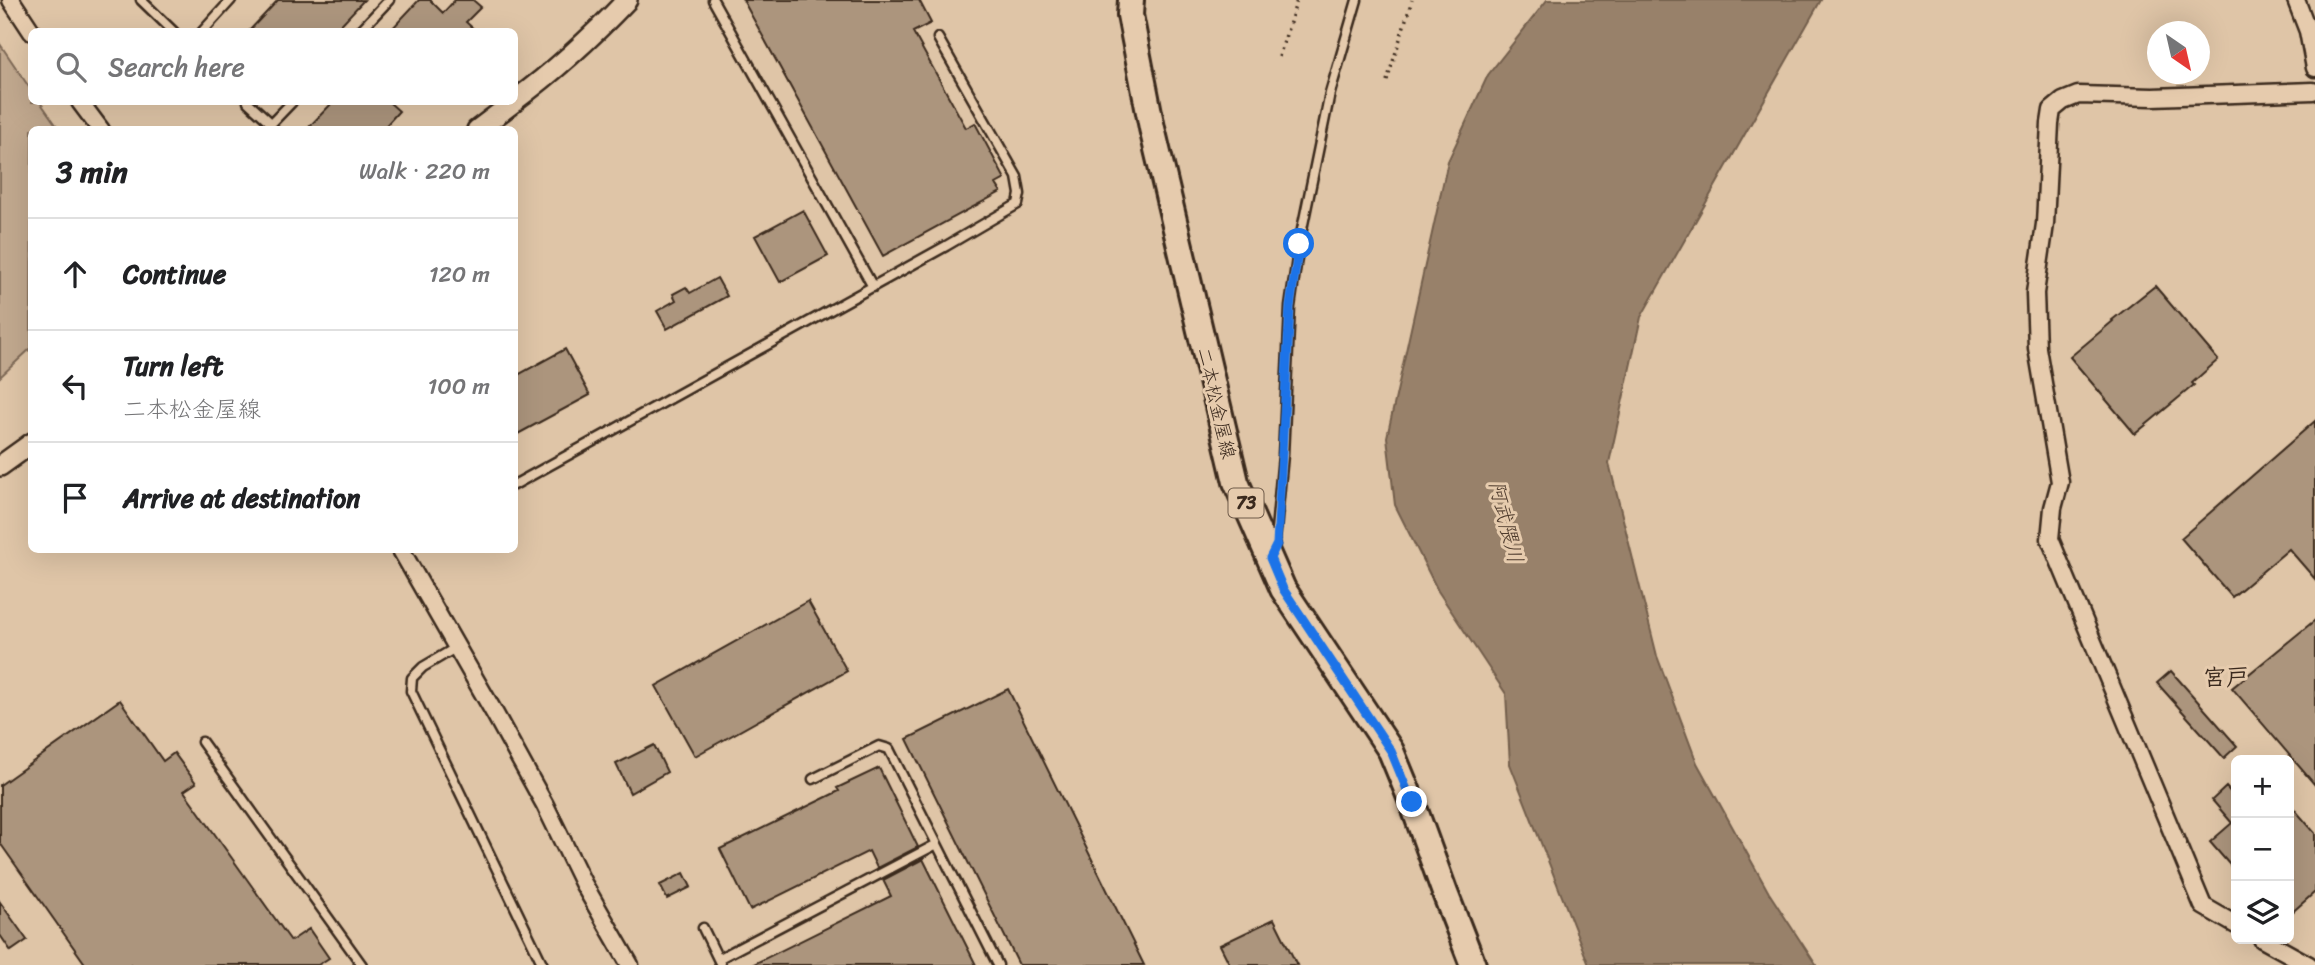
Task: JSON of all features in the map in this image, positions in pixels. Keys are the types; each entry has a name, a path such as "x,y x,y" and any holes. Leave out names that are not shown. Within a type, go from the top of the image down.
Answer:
{"main road":[{"name":"二本松金屋線","path":"1131,0 1130,15 1152,128 1236,482 1283,589 1391,751 1473,965"}],"street":[{"path":"11,0 29,28"},
{"path":"518,98 543,80 627,0"},
{"path":"2296,0 2308,32 2315,68"},
{"path":"2231,922 2203,906 2050,539 2053,508 2060,482 2037,348 2035,293 2045,224 2050,123 2052,110 2063,101 2078,95 2153,97 2313,91"},
{"path":"82,105 98,126"},
{"path":"482,126 509,105"},
{"path":"0,466 28,446"},
{"path":"403,553 545,805 583,883 630,965"},
{"path":"2271,944 2309,965"}],"lane":[{"path":"141,0 170,28"},
{"path":"206,28 231,0"},
{"path":"363,28 389,0"},
{"path":"713,0 873,287"},
{"path":"1270,558 1277,544 1290,307 1299,244 1330,93 1357,0"},
{"path":"518,483 1018,204 1020,194 1017,177 939,38"},
{"path":"250,105 268,126 289,105"},
{"path":"457,647 424,667 412,678 411,691 543,965"},
{"path":"202,742 362,965"},
{"path":"813,779 878,746 889,749 998,965"},
{"path":"703,928 720,962 937,844"}],"path":[{"path":"1279,57 1297,0"},
{"path":"1387,81 1412,0"}],"shaded area":[{"path":"0,44 28,86 28,105 42,105 57,126 28,126 28,351 0,377"}],"water":[{"name":"阿武隈川","path":"1547,0 1821,0 1641,317 1609,463 1657,656 1697,763 1769,893 1816,965 1589,965 1510,764 1506,694 1438,591 1395,505 1387,437 1448,161 1488,75"}],"building":[{"path":"278,0 364,0 338,28 252,28"},
{"path":"419,0 430,0 443,13 455,0 473,0 481,7 466,22 473,28 393,28"},
{"path":"743,0 919,0 931,23 913,32 966,128 975,123 1005,179 996,184 1001,192 883,256"},
{"path":"330,105 392,105 399,111 386,126 310,126"},
{"path":"803,210 828,256 780,282 755,236"},
{"path":"717,278 727,296 667,329 657,311 676,300 673,294 686,287 690,293"},
{"path":"2155,286 2218,360 2192,383 2194,385 2135,434 2070,357"},
{"path":"565,349 590,395 518,434 518,375"},
{"path":"2315,421 2315,579 2289,549 2232,597 2181,538"},
{"path":"808,601 847,671 695,756 656,686"},
{"path":"2315,620 2315,785 2294,760 2294,755 2289,755 2232,688"},
{"path":"2171,671 2237,746 2224,758 2157,683"},
{"path":"1008,689 1144,965 1019,965 907,739"},
{"path":"120,700 163,761 174,753 196,783 184,791 291,941 309,929 329,958 318,965 86,965 0,843 0,785"},
{"path":"654,745 667,772 630,793 616,764"},
{"path":"879,768 918,847 877,868 869,851 750,910 720,849 839,791 837,788"},
{"path":"2226,787 2231,792 2231,822 2212,800"},
{"path":"2294,809 2315,833 2315,892 2294,911"},
{"path":"2231,824 2231,866 2210,842"},
{"path":"923,859 976,965 752,965 891,896 883,880"},
{"path":"684,873 691,887 667,899 660,885"},
{"path":"0,902 27,940 11,951 0,935"},
{"path":"1274,919 1297,965 1230,965 1220,945"}],"district":[{"name":"宮戸","path":"2226,677"}],"route":[{"path":"1299,244 1290,307 1277,544 1270,558 1283,589 1391,751 1412,802"}]}
